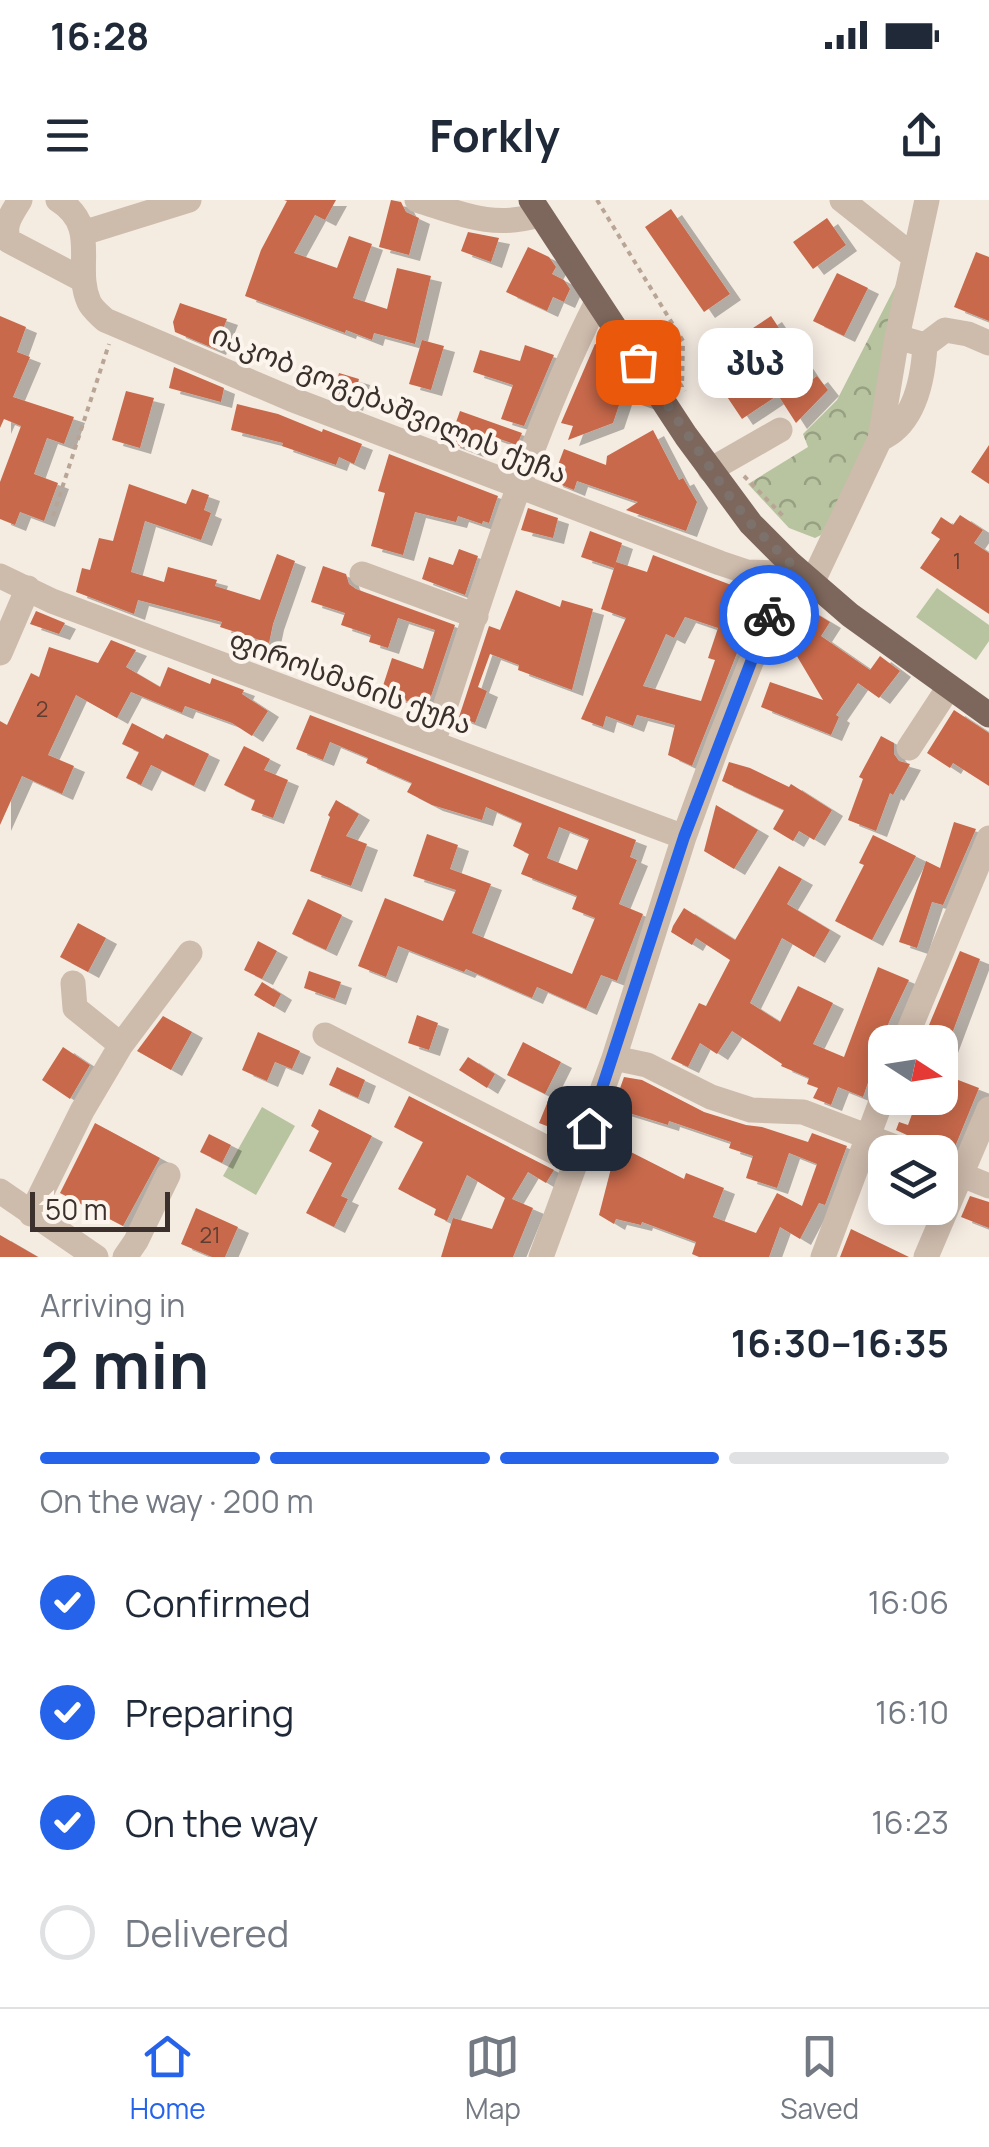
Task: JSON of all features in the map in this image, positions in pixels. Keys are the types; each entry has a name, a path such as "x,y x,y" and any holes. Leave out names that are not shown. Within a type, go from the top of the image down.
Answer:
{"main road":[{"path":"535,207 597,302 718,465 751,524 788,568 989,715"}],"street":[{"path":"20,200 7,223 9,241 84,280 83,233 68,207 58,200"},
{"path":"83,233 189,200"},
{"path":"417,200 482,221 515,222 535,207"},
{"path":"842,200 914,257"},
{"path":"812,583 880,439 897,337 927,200"},
{"name":"იაკობ გოგებაშვილის ქუჩა","path":"84,280 90,305 115,325 291,399 747,572 788,568"},
{"path":"433,743 519,488 570,355 597,302"},
{"path":"925,345 945,330 989,342"},
{"path":"897,337 925,345"},
{"path":"880,439 892,434 912,407 924,372 925,345"},
{"path":"718,465 780,430"},
{"path":"542,1257 614,1058 684,837 788,568"},
{"path":"362,574 476,616"},
{"name":"ფიროსმანის ქუჩა","path":"0,576 52,601 684,837"},
{"path":"0,653 28,588"},
{"path":"908,748 950,686"},
{"path":"911,1025 989,838"},
{"path":"31,1214 82,1111 121,1045 190,953"},
{"path":"74,983 74,1008 121,1045"},
{"path":"325,1035 576,1164"},
{"path":"614,1058 647,1065 711,1096 751,1110 802,1112 868,1135"},
{"path":"958,1160 989,1109"},
{"path":"823,1257 876,1115"},
{"path":"958,1174 989,1186"},
{"path":"125,1257 168,1175"},
{"path":"0,1192 96,1257"},
{"path":"926,1257 935,1225"}],"path":[{"path":"597,200 684,341 682,386"},
{"path":"53,516 115,325"},
{"path":"660,354 691,401"},
{"path":"718,465 786,519"}],"green space":[{"path":"899,279 872,437 821,535 815,538 789,528 748,484 808,447 803,434 837,400"},
{"path":"937,588 989,625 989,641 976,660 916,617"},
{"path":"262,1107 295,1126 256,1195 223,1176"}],"building":[{"path":"284,200 336,200 325,220 315,215 294,253 337,268 349,236 372,244 353,298 387,309 397,268 431,276 415,344 374,333 372,340 346,330 345,333 245,296 261,250 287,201"},
{"path":"391,200 401,202 406,212 419,218 409,255 379,247"},
{"path":"671,209 730,294 704,312 645,227"},
{"path":"827,218 846,245 813,269 793,242"},
{"path":"468,232 499,238 491,262 461,251"},
{"path":"528,247 549,257 556,267 552,274 564,280 570,289 564,302 553,297 547,311 506,292"},
{"path":"976,252 989,257 989,321 954,307"},
{"path":"837,273 868,288 844,336 813,321"},
{"path":"180,303 227,319 215,349 175,332 173,322"},
{"path":"0,316 26,327 17,352 30,357 13,397 74,417 64,444 47,438 34,474 58,483 44,521 20,512 15,525 0,519 0,482 21,426 4,419 0,428"},
{"path":"771,316 813,379 817,376 828,390 796,423 778,395 742,419 703,361"},
{"path":"422,340 444,346 431,390 409,384"},
{"path":"595,344 608,348 645,404 622,396 613,423 568,440 573,426 561,423"},
{"path":"525,345 554,355 524,426 501,419 513,385 473,372 480,350 520,361"},
{"path":"174,367 224,388 221,402 169,388"},
{"path":"339,373 359,379 352,405 333,397"},
{"path":"126,391 154,398 140,448 112,440"},
{"path":"237,404 362,444 354,464 339,457 336,465 282,446 283,443 231,430"},
{"path":"460,411 522,433 517,445 485,434 478,453 449,442"},
{"path":"653,430 679,480 683,478 697,502 686,531 626,510 638,502 577,481 574,490 552,481 564,449 606,465 607,456"},
{"path":"989,445 989,484 971,472"},
{"path":"389,454 498,496 489,523 458,516 456,522 415,512 403,555 371,546 385,493 378,491"},
{"path":"129,484 186,504 192,489 209,495 204,510 211,513 201,540 145,521 131,572 164,582 168,567 217,580 215,586 260,600 277,554 295,561 269,643 220,627 222,622 138,600 134,614 76,592 82,568 90,570 99,538 113,541"},
{"path":"528,508 558,518 553,538 521,530"},
{"path":"960,515 983,530 974,543 989,553 989,614 920,568 940,539 931,533 941,517 953,525"},
{"path":"590,531 622,543 614,568 581,557"},
{"path":"459,549 478,556 465,595 422,579 429,557 453,565"},
{"path":"653,555 752,593 737,635 741,643 692,766 668,755 675,725 637,715 633,726 606,716 603,727 581,719 626,618 601,609 616,562 647,572","holes":["685,617 718,628 708,658 715,660 701,701 643,686 666,634 674,638"]},
{"path":"323,566 346,574 349,584 356,589 455,625 427,708 381,692 392,658 423,669 435,630 398,618 388,648 369,642 371,635 341,625 345,613 311,602"},
{"path":"516,590 560,607 562,600 593,609 572,690 518,670 519,665 490,654 478,687 487,691 475,723 459,717 489,626 500,630"},
{"path":"805,607 830,622 821,636 870,670 880,656 900,671 879,698 858,683 836,715 839,717 831,735 761,707 770,682 823,700 785,636"},
{"path":"36,611 65,623 59,634 30,624"},
{"path":"111,640 136,650 126,667 160,687 168,667 210,684 212,678 244,690 242,694 268,711 252,736 232,723 185,706 182,713 131,692 117,718 76,695 48,755 74,766 62,794 22,776 0,825 0,721 7,725 31,673 39,677 49,647 98,663"},
{"path":"954,710 989,733 989,786 953,763 950,768 927,753"},
{"path":"310,715 636,840 630,857 637,860 619,904 643,914 617,981 601,975 586,1009 537,987 532,998 466,969 464,972 398,946 386,977 358,966 385,898 443,921 456,890 413,876 427,834 458,845 450,869 491,884 472,933 572,974 595,918 572,909 577,896 521,874 529,854 513,846 522,823 486,807 482,820 432,805 407,792 412,783 330,742 323,760 296,749","holes":["559,827 589,839 577,870 547,858"]},
{"path":"132,723 163,739 166,734 209,754 194,786 151,765 141,785 126,778 139,752 122,744"},
{"path":"881,736 894,743 899,761 910,764 893,795 890,793 876,831 848,820 863,779 859,777"},
{"path":"244,746 270,759 264,770 288,780 273,818 251,810 255,800 224,785"},
{"path":"729,762 789,787 791,784 832,810 814,840 799,831 793,841 773,829 784,810 722,781"},
{"path":"336,800 359,814 346,836 367,844 351,886 310,871"},
{"path":"716,805 758,830 734,869 704,851"},
{"path":"954,822 976,829 943,905 932,902 917,948 899,942 926,861 940,868"},
{"path":"873,835 916,856 872,940 835,921 864,865 859,863"},
{"path":"779,866 802,879 787,904 830,930 814,957 782,938 750,1003 780,1022 798,986 833,1003 813,1044 844,1057 878,967 909,980 888,1025 868,1025 868,1083 863,1097 838,1087 831,1105 813,1098 818,1088 807,1084 809,1078 781,1066 732,1031 717,1054 700,1043 688,1067 671,1059 699,1003 706,1006 730,960 696,938 692,945 671,932 673,926 684,908 735,940"},
{"path":"308,899 342,915 326,950 292,934"},
{"path":"78,923 106,938 88,972 60,957"},
{"path":"258,941 277,951 262,979 244,970"},
{"path":"960,951 980,959 955,1025 929,1025"},
{"path":"309,971 341,982 335,999 304,988"},
{"path":"262,982 281,994 274,1007 254,995"},
{"path":"417,1015 438,1023 429,1050 408,1043"},
{"path":"163,1016 192,1032 171,1070 137,1051"},
{"path":"258,1032 300,1051 292,1069 275,1062 267,1081 242,1070"},
{"path":"523,1042 561,1062 545,1094 507,1075"},
{"path":"63,1047 90,1065 70,1099 42,1080"},
{"path":"468,1057 495,1074 487,1088 459,1070"},
{"path":"337,1067 365,1080 358,1098 329,1085"},
{"path":"624,1077 642,1080 704,1112 746,1125 808,1142 812,1133 847,1146 825,1205 819,1203 800,1239 780,1227 769,1257 699,1257 692,1254 696,1242 642,1222 641,1225 616,1219 614,1224 599,1215 617,1145 684,1179 686,1173 724,1188 713,1217 756,1233 777,1193 802,1206 817,1164 789,1153 777,1188 746,1178 753,1156 729,1148 731,1142 669,1121 668,1125 613,1108"},
{"path":"958,1080 979,1088 958,1139 958,1135 907,1135 896,1130 899,1122 908,1125 912,1115 958,1115"},
{"path":"409,1096 554,1170 546,1183 528,1172 512,1199 533,1208 513,1257 441,1257 453,1218 492,1229 505,1198 467,1175 447,1221 434,1215 436,1209 398,1189 423,1142 394,1127"},
{"path":"548,1101 574,1112 565,1133 539,1123"},
{"path":"319,1109 372,1136 341,1196 348,1199 334,1227 306,1213 332,1163 309,1151 319,1131 311,1126"},
{"path":"95,1123 160,1158 123,1226 60,1193"},
{"path":"209,1134 231,1145 222,1163 200,1152"},
{"path":"970,1196 989,1202 989,1228 961,1217"},
{"path":"196,1208 238,1227 225,1257 212,1257 181,1244"},
{"path":"851,1229 909,1257 840,1257"},
{"path":"0,1235 38,1257 0,1257"}],"way so far":[{"path":"638,362 730,497 791,564 769,615"}],"place":[{"name":"პსპ","path":"638,362"}],"route":[{"path":"589,1128 684,837 769,615"}]}
